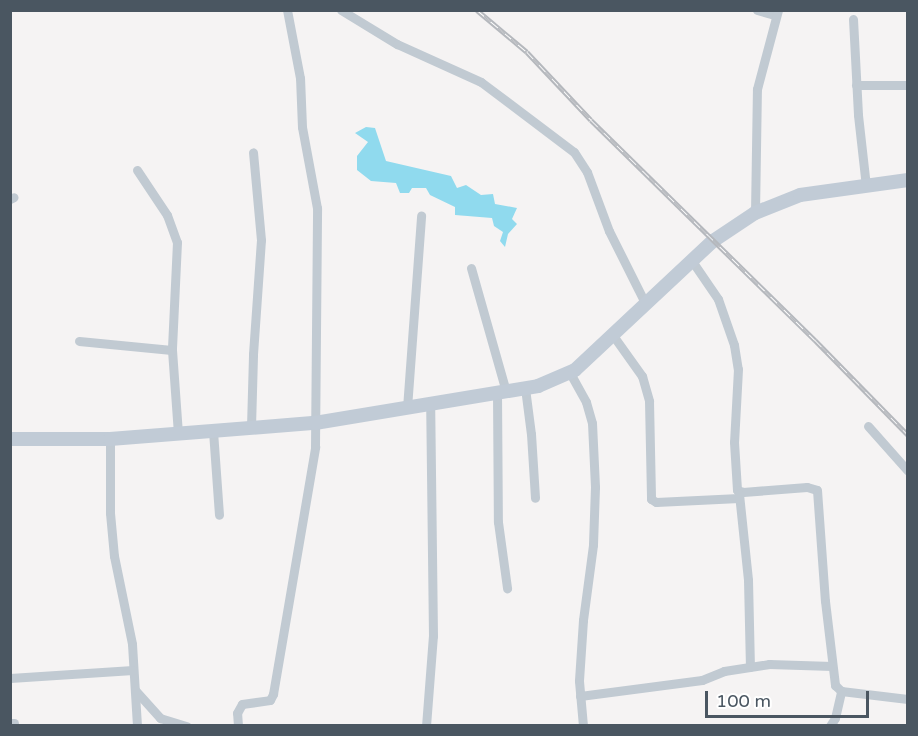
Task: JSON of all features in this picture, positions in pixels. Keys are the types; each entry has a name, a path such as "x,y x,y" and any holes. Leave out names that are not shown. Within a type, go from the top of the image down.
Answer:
{"street":[{"path":"238,726 237,713 242,704 270,700 273,694 313,460 317,208 302,127 300,78 287,10"},
{"path":"341,10 397,44 481,82 574,152 587,172 609,231 645,303"},
{"path":"755,213 757,90 776,13 757,10"},
{"path":"853,19 856,85 866,186"},
{"path":"856,85 908,85"},
{"path":"251,427 253,354 261,240 253,152"},
{"path":"137,170 167,214 177,242 172,350 178,434"},
{"path":"10,439 110,439 315,423 551,382 570,373 713,241 755,213 800,195 908,180"},
{"path":"407,408 421,216"},
{"path":"692,261 718,299 734,345 738,369 734,442 736,488 739,495 748,580 750,667"},
{"path":"471,268 501,392 498,522 507,588"},
{"path":"612,334 638,369 649,401 651,499 656,502 807,487 818,490 835,685 841,691 908,699"},
{"path":"79,341 172,350"},
{"path":"570,373 586,402 592,423 595,487 593,545 583,620 580,696 583,726"},
{"path":"525,388 535,498"},
{"path":"426,726 433,636 430,403"},
{"path":"868,426 908,471"},
{"path":"213,431 219,515"},
{"path":"110,439 110,513 113,546 130,628 137,726"},
{"path":"580,696 702,680 724,671 779,663 832,666"},
{"path":"10,678 133,669"},
{"path":"135,690 160,718 187,726"},
{"path":"830,726 835,718 841,691"}],"water":[{"path":"366,127 375,128 386,161 451,176 457,188 466,185 481,195 493,194 495,204 517,208 512,219 517,224 508,234 505,247 500,241 503,232 494,226 492,218 455,215 455,207 430,195 426,188 412,188 409,193 400,193 396,183 371,181 357,170 357,156 368,142 355,133"}],"railway":[{"path":"477,10 527,52 591,120 815,340 908,435"}]}
